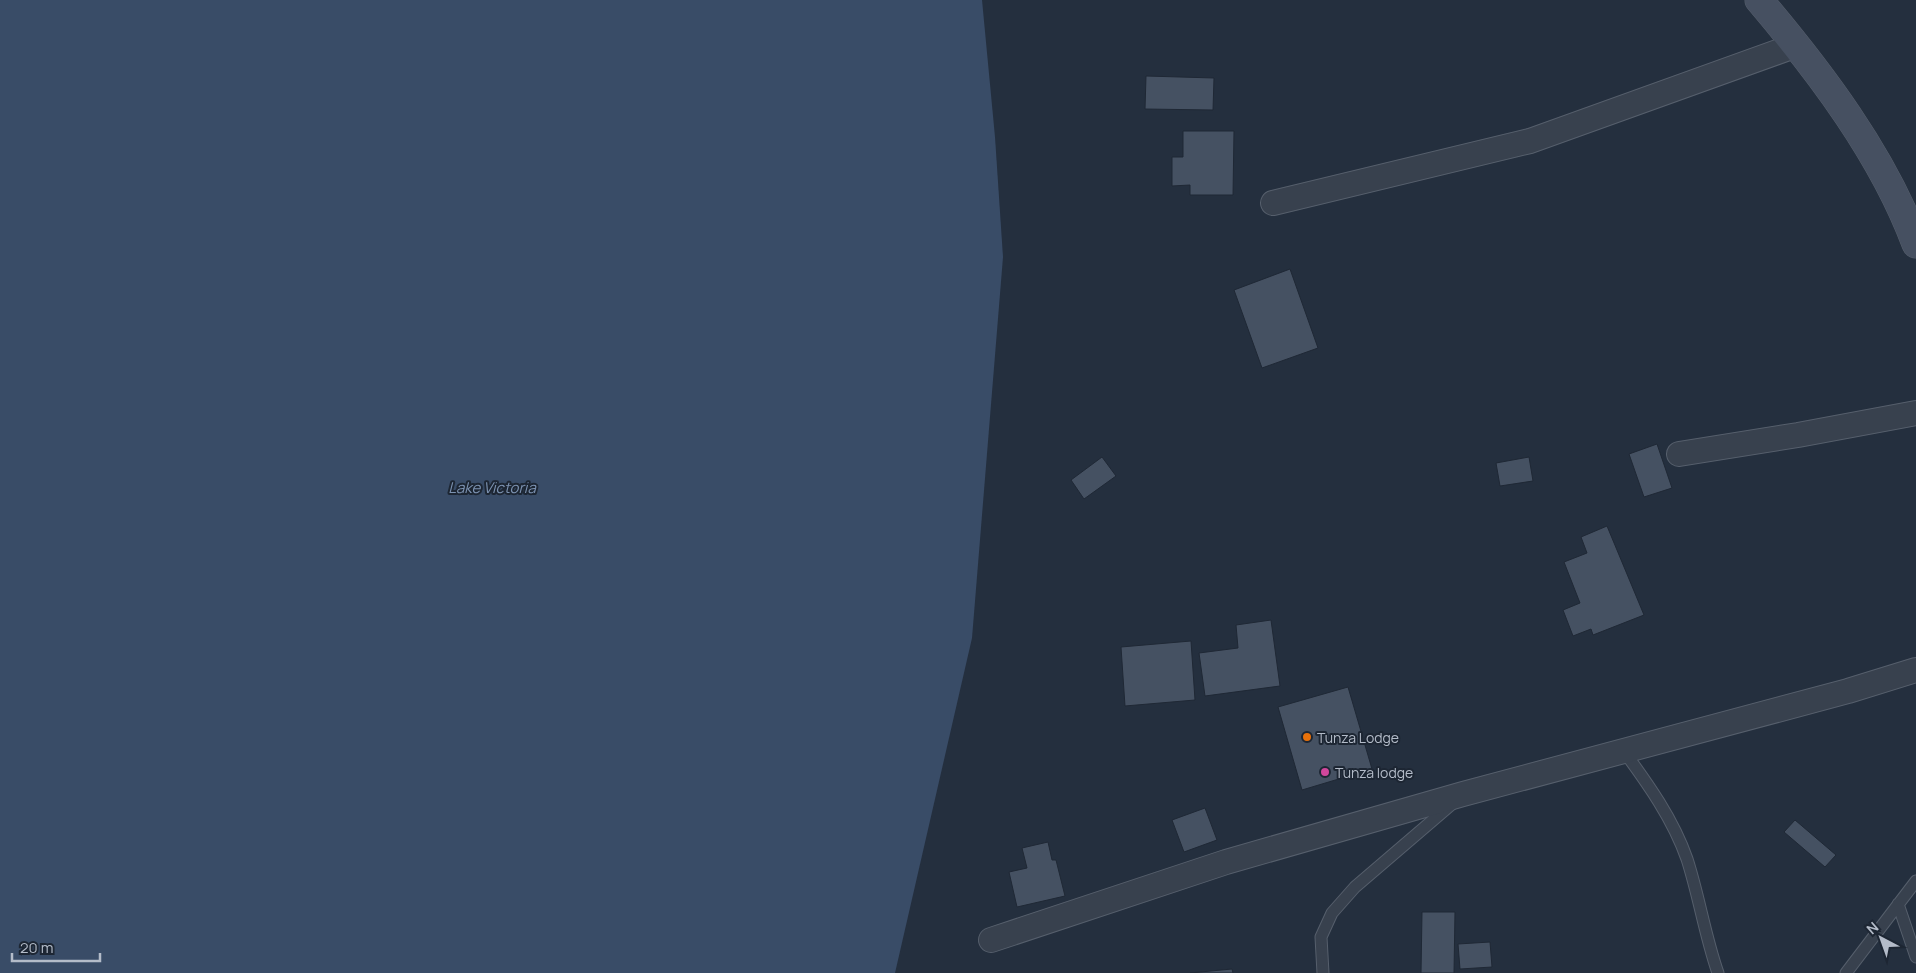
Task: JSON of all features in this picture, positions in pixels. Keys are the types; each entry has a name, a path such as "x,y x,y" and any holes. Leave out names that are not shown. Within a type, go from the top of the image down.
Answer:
{"street":[{"path":"1759,0 1797,45 1910,207 1916,244"},
{"path":"1273,203 1530,141 1797,45"},
{"path":"1679,454 1807,434 1916,413"},
{"path":"991,940 1226,862 1623,750 1848,691 1916,670"}],"lane":[{"path":"1623,750 1649,784 1670,821 1686,858 1718,973"},
{"path":"1323,973 1322,937 1336,908 1356,887 1463,794"},
{"path":"1846,973 1916,881"},
{"path":"1898,904 1916,957"}],"water":[{"name":"Lake Victoria","path":"0,0 982,0 995,137 1003,257 972,638 895,973 0,973"}],"building":[{"path":"1146,76 1214,78 1213,110 1145,109"},
{"path":"1183,131 1234,131 1233,195 1190,195 1190,185 1172,186 1172,157 1183,157"},
{"path":"1290,269 1318,348 1262,368 1234,290"},
{"path":"1657,444 1672,488 1644,497 1629,454"},
{"path":"1102,457 1116,476 1084,499 1071,480"},
{"path":"1529,457 1533,481 1500,486 1496,463"},
{"path":"1607,526 1644,615 1593,635 1591,629 1573,636 1563,610 1580,603 1564,562 1587,553 1581,537"},
{"path":"1271,620 1280,686 1205,696 1199,653 1238,648 1236,625"},
{"path":"1191,641 1195,700 1125,706 1121,647"},
{"path":"1348,687 1372,769 1302,790 1278,707"},
{"path":"1205,808 1217,840 1184,852 1172,820"},
{"path":"1795,820 1836,855 1825,867 1784,832"},
{"path":"1048,842 1052,860 1056,860 1065,896 1017,907 1009,872 1027,868 1022,848"},
{"path":"1422,912 1455,912 1454,973 1421,973"},
{"path":"1490,942 1492,967 1460,969 1458,944"},
{"path":"1232,969 1233,973 1190,973"}],"place":[{"name":"Tunza Lodge","path":"1307,737"},
{"name":"Tunza lodge","path":"1325,772"}]}
